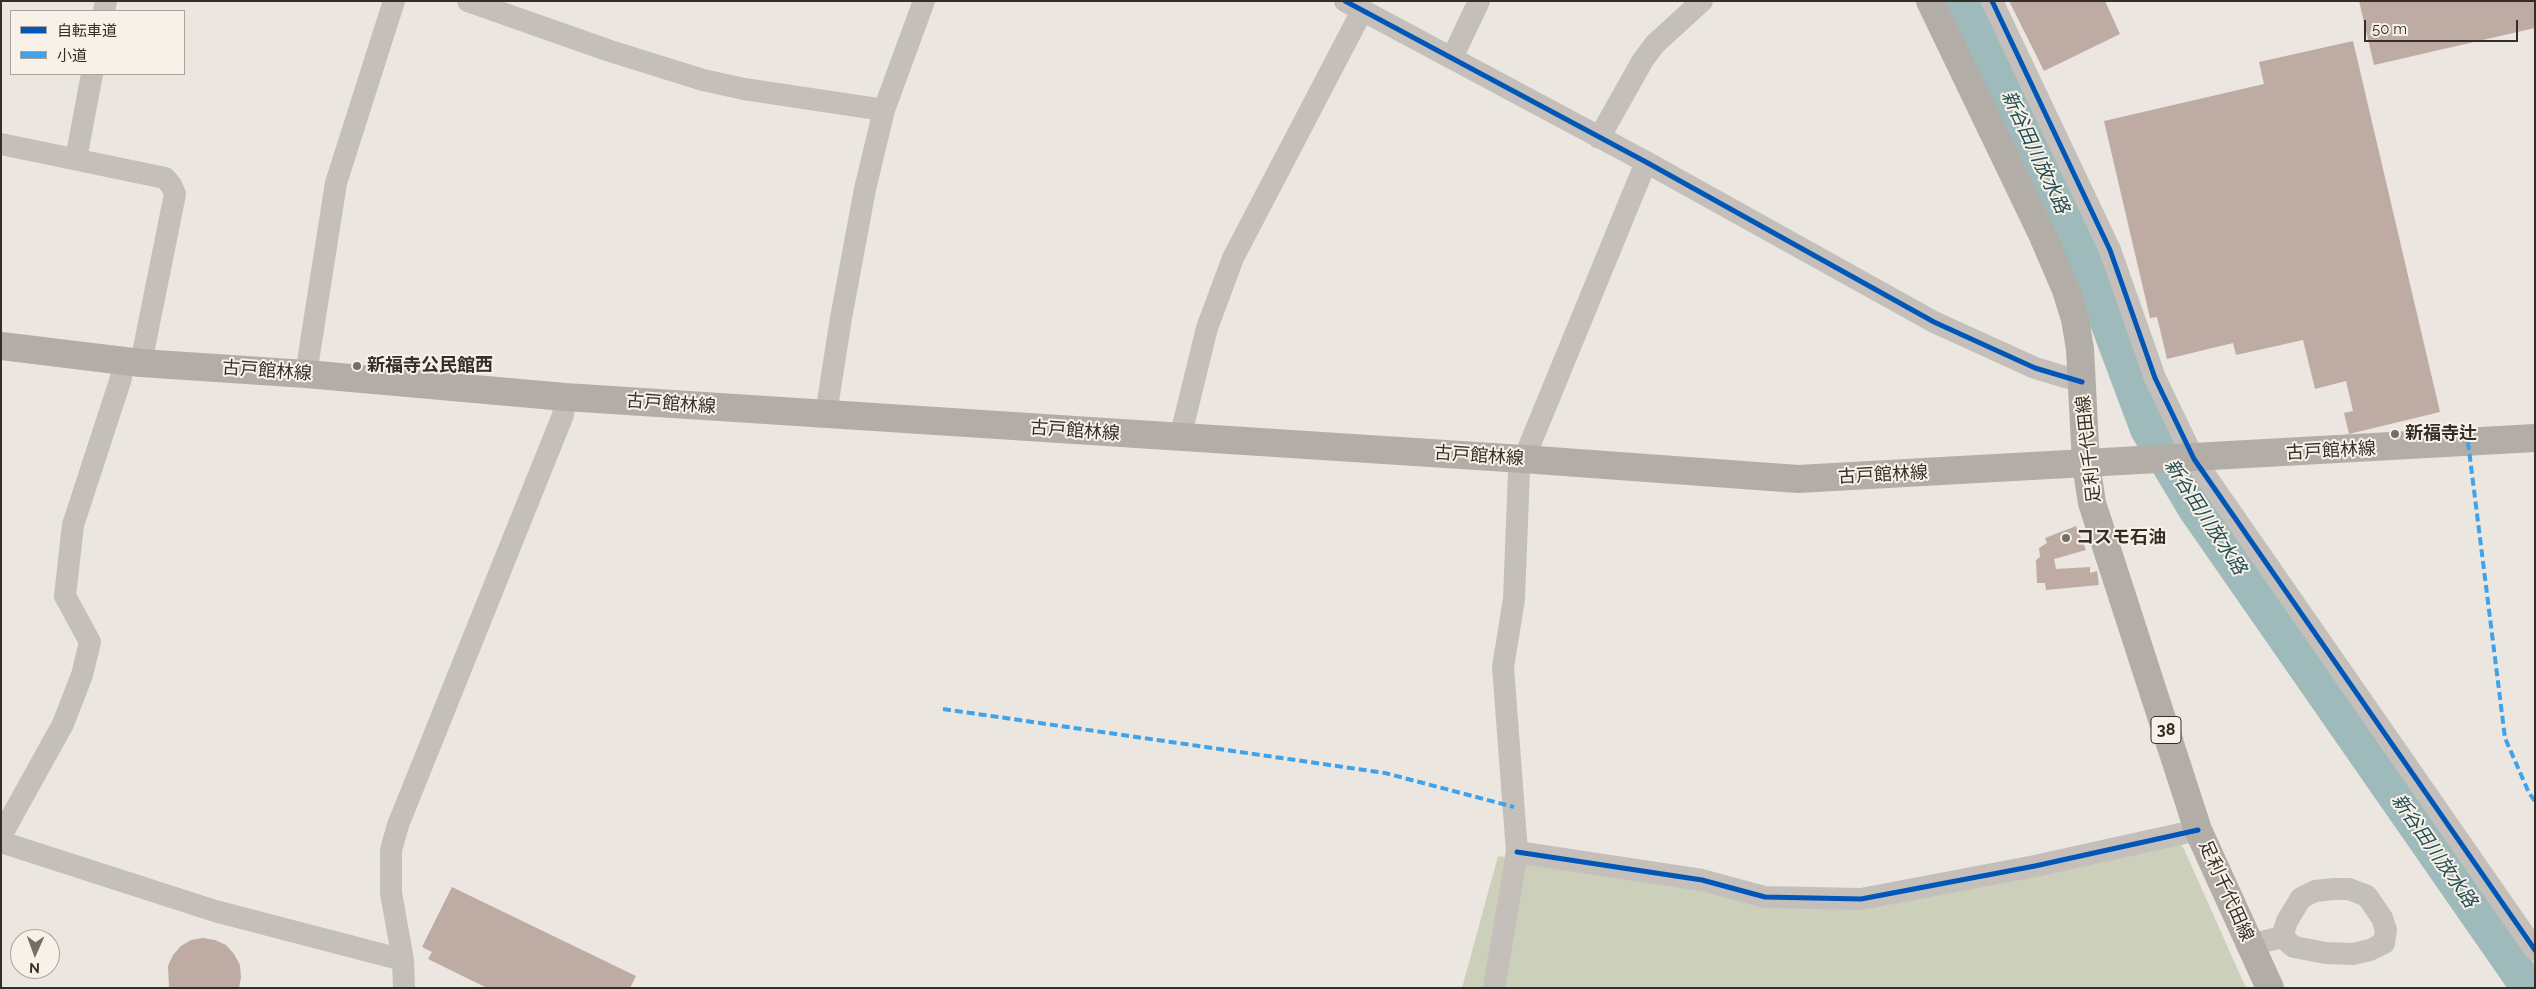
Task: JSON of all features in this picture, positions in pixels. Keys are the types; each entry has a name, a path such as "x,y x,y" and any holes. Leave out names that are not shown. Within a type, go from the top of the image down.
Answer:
{"main road":[{"name":"足利千代田線","path":"1930,1 2042,234 2066,290 2075,319 2082,382 2086,464 2092,503 2198,830 2270,988"},
{"name":"古戸館林線","path":"1,346 132,362 306,374 565,396 1180,438 1523,458 1798,479 2190,459 2535,438"}],"street":[{"path":"306,374 336,183 394,1"},
{"path":"468,1 610,51 703,80 744,89 884,110"},
{"path":"826,414 841,318 865,189 884,110 924,1"},
{"path":"1452,58 1479,1"},
{"path":"1599,138 1643,60 1655,44 1702,1"},
{"path":"1992,1 2110,250 2155,378 2190,459 2535,950"},
{"path":"1180,438 1207,328 1233,258 1353,6 1646,162 1934,322 2035,368 2082,382"},
{"path":"76,159 92,75"},
{"path":"1,144 165,178 175,194 132,362 121,378 73,525 65,596 90,642 82,675 63,724 1,836"},
{"path":"1494,988 1517,852 1503,667 1514,599 1519,471 1646,162"},
{"path":"404,988 403,960 392,893 391,850 398,824 563,415 565,396"},
{"path":"1517,852 1702,880 1765,897 1861,899 2035,866 2198,830"},
{"path":"1,842 215,911 403,960"},
{"path":"2250,945 2282,937"}],"green space":[{"path":"2173,835 2184,849 2246,988 1462,988 1498,856 1745,892 1881,896"}],"building":[{"path":"2009,1 2105,1 2120,34 2044,71"},
{"path":"2359,1 2535,1 2535,28 2374,65"},
{"path":"2353,41 2440,412 2349,434 2344,413 2353,411 2346,381 2315,389 2303,340 2236,355 2233,343 2167,359 2157,317 2150,318 2104,121 2264,84 2259,62"},
{"path":"2076,526 2086,550 2054,559 2056,569 2090,567 2090,573 2097,571 2099,585 2046,590 2045,583 2037,583 2036,560 2040,557 2039,548 2047,543 2045,538"},
{"path":"452,887 636,976 630,988 487,988 428,959 432,952 422,947"},
{"path":"203,938 215,940 226,945 234,954 240,965 241,977 239,988 169,988 168,966 173,955 181,946 191,940"}],"waterway":[{"name":"新谷田川放水路","path":"1964,1 2078,242 2148,429 2196,509 2529,988"}],"marked path":[{"path":"2468,442 2505,738 2529,793 2535,801"},
{"path":"943,709 1385,773 1514,807"}],"cycle path":[{"path":"1345,1 1646,162 1934,322 2035,368 2082,382"},
{"path":"1992,1 2110,250 2155,378 2194,459 2535,950"},
{"path":"1517,852 1702,880 1765,897 1861,899 2035,866 2198,830"}],"place":[{"name":"新福寺公民館西","path":"357,366"},
{"name":"新福寺辻","path":"2395,434"},
{"name":"コスモ石油","path":"2066,538"}]}
